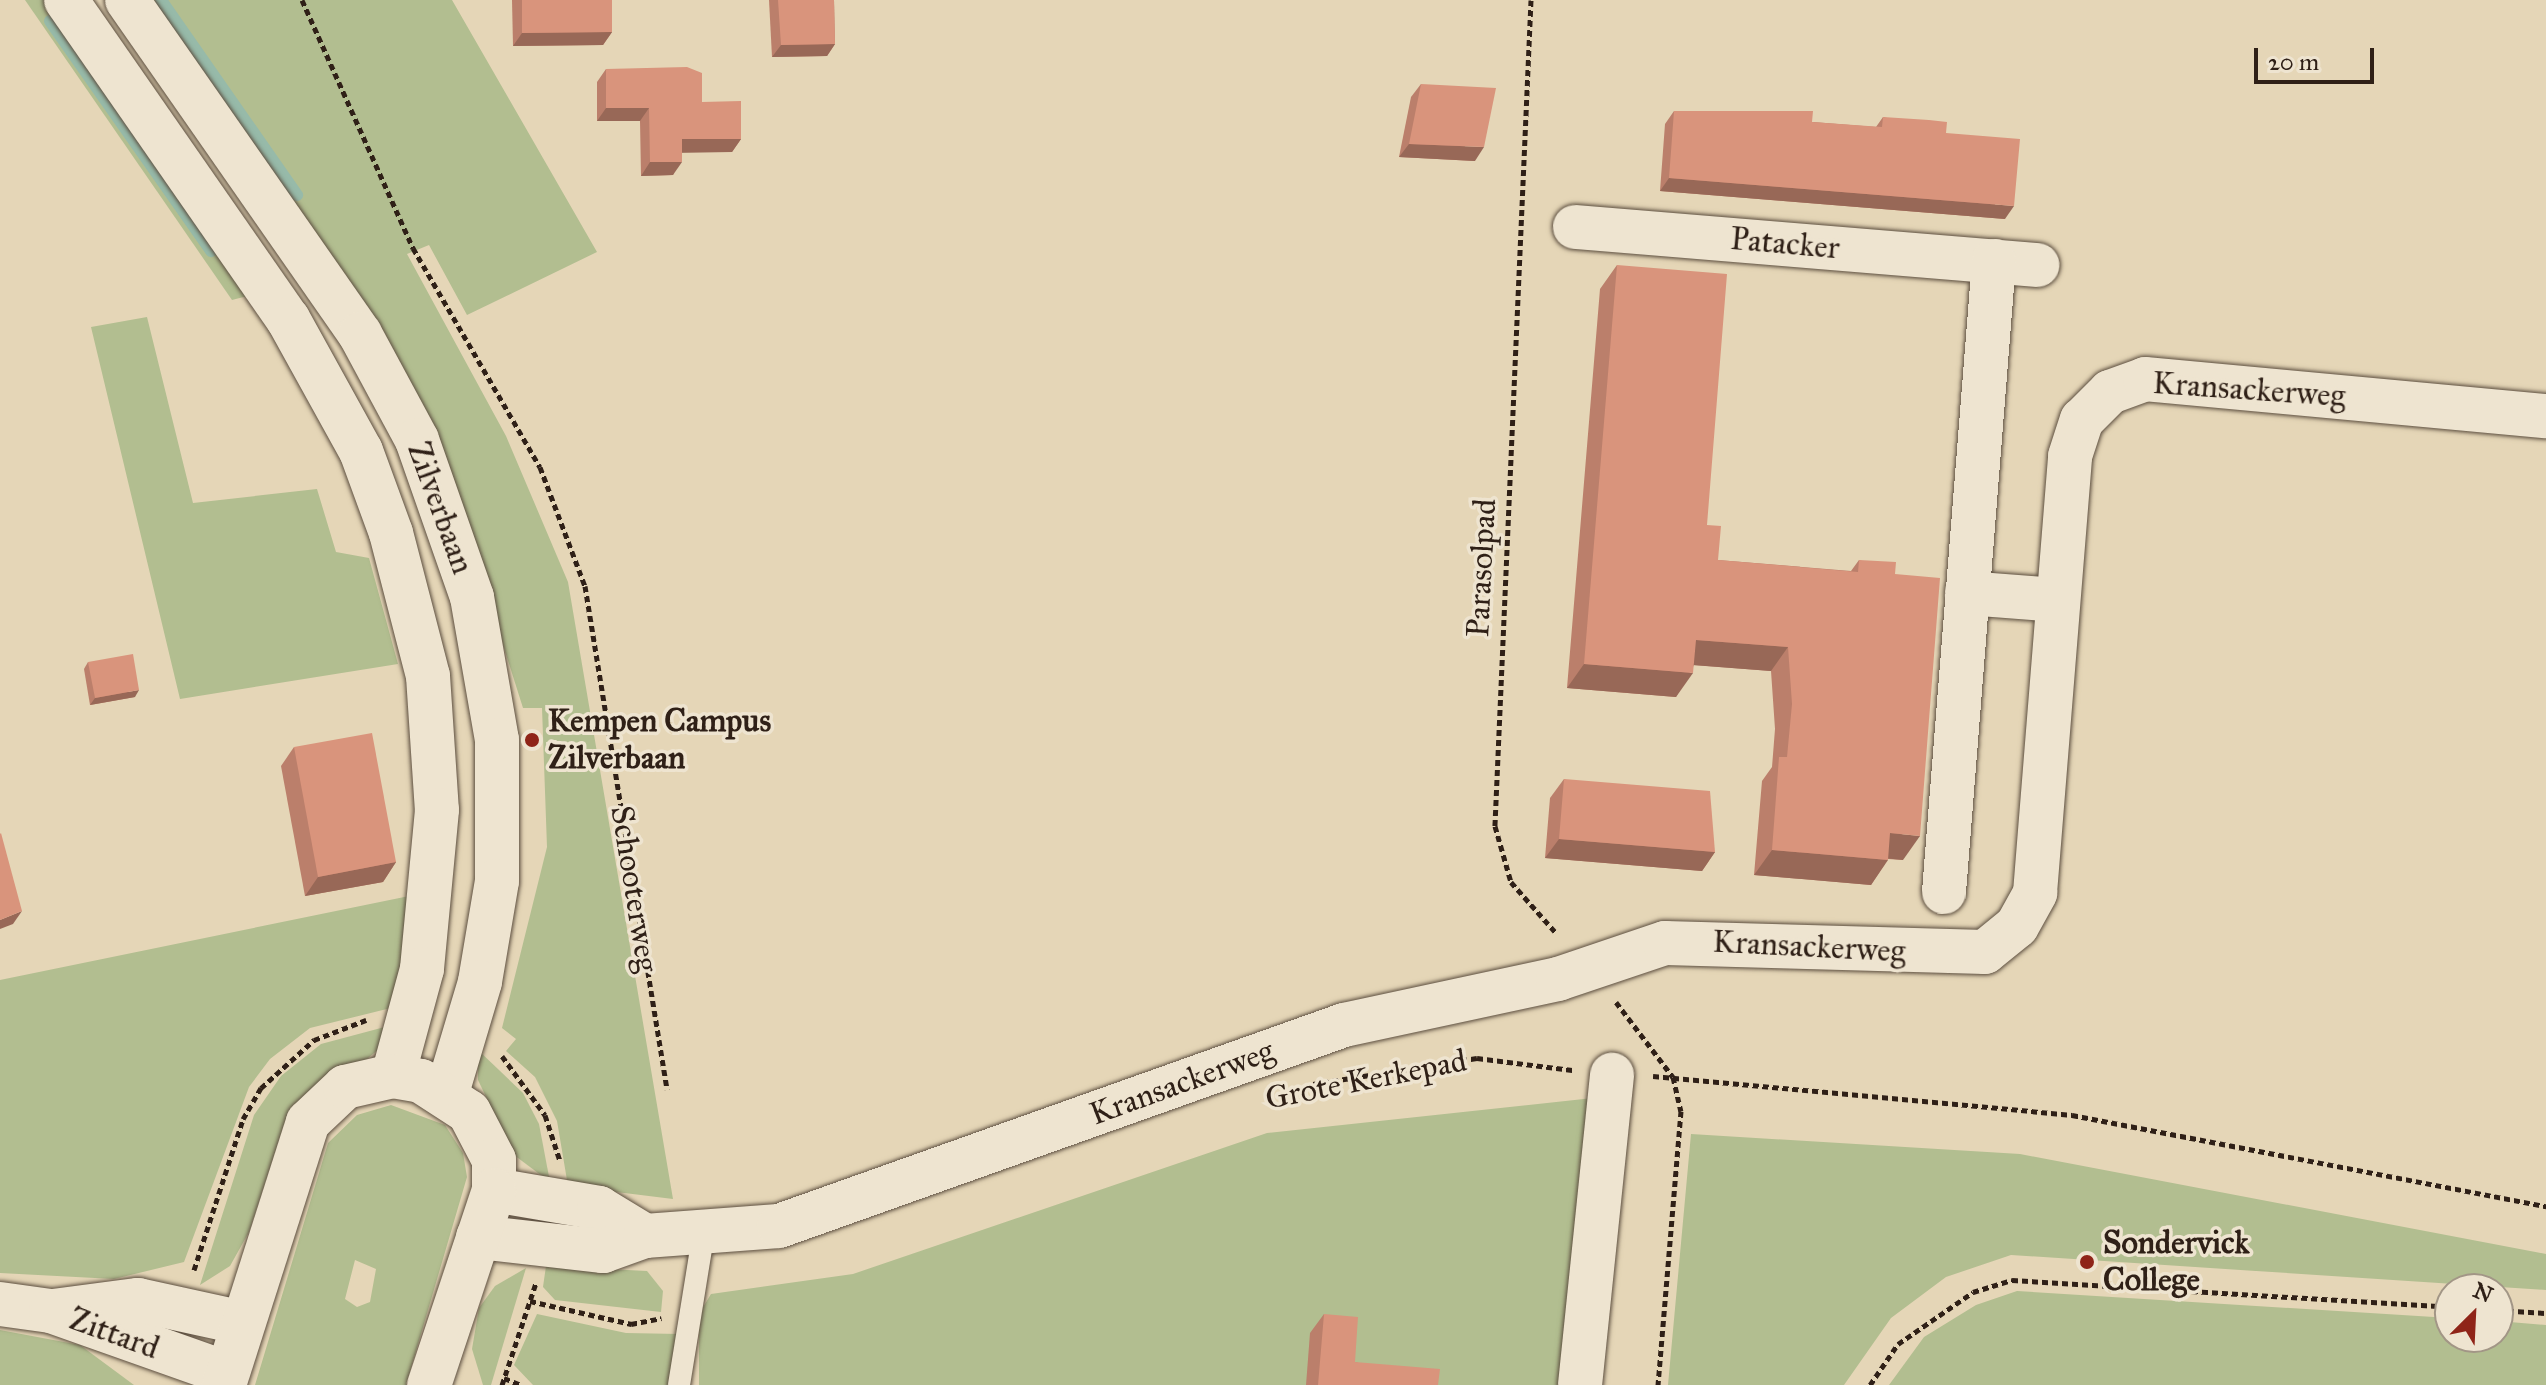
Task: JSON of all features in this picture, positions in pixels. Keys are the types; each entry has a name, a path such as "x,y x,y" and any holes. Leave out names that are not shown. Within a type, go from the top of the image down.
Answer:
{"street":[{"name":"Zilverbaan","path":"66,0 288,319 361,451 391,533 428,676 437,810 422,969 393,1076"},
{"name":"Zilverbaan","path":"127,0 368,347 417,440 472,597 497,740 497,881 480,982 447,1093"},
{"name":"Patacker","path":"1575,227 2037,265"},
{"path":"1944,892 1994,261"},
{"name":"Kransackerweg","path":"478,1237 603,1251 645,1236 700,1256 1344,1025 1586,968 1665,943 1985,952 2017,926 2035,893 2070,456 2082,420 2122,387 2145,379 2546,416"},
{"path":"1967,593 2057,600"},
{"path":"1580,1385 1612,1075"},
{"path":"224,1378 239,1322 308,1122 345,1087 393,1076 447,1093 486,1132 494,1190 431,1384"},
{"path":"494,1190 599,1208 645,1236"},
{"name":"Zittard","path":"51,1311 138,1300 239,1322"},
{"name":"Zittard","path":"0,1304 51,1311 224,1378"}],"lane":[{"path":"679,1385 700,1256"}],"path":[{"name":"Schooterweg","path":"302,0 413,248 540,467 585,586 667,1089"},
{"name":"Parasolpad","path":"1531,0 1495,826 1511,882 1586,968 1673,1077"},
{"name":"Grote Kerkepad","path":"1308,1085 1477,1058 1612,1075 1673,1077 2072,1115 2546,1206"},
{"path":"1658,1385 1681,1143 1673,1077"},
{"path":"521,1385 503,1382 547,1247"},
{"path":"530,1301 631,1324 688,1313 700,1256"},
{"path":"1870,1385 1898,1344 1973,1292 2012,1280 2434,1306"},
{"path":"2514,1311 2546,1313"}],"green space":[{"path":"25,0 53,0 259,293 232,300"},
{"path":"139,0 452,0 597,252 467,315 429,245 407,254 506,436 568,582 673,1199 568,1186 557,1121 535,1077 506,1051 516,1039 502,1028 547,847 542,708 523,708 480,572"},
{"path":"147,317 193,503 317,489 336,552 369,558 398,664 180,699 91,327"},
{"path":"419,894 399,1006 310,1028 270,1059 249,1087 184,1262 114,1279 0,1273 0,980"},
{"path":"396,1024 379,1049 283,1128 249,1232 230,1266 200,1285 254,1115 281,1076 321,1044"},
{"path":"478,1050 523,1093 539,1124 550,1182 514,1155 478,1080"},
{"path":"1593,1098 1573,1385 699,1385 699,1314 711,1294 853,1274 1267,1133"},
{"path":"391,1105 445,1125 463,1153 467,1177 406,1385 255,1385 328,1143 357,1115","holes":["355,1260 376,1269 370,1302 357,1307 345,1299"]},
{"path":"1691,1134 2020,1154 2546,1254 2546,1290 2514,1288 2514,1273 2434,1273 2434,1283 2011,1255 1946,1277 1891,1318 1844,1385 1668,1385"},
{"path":"546,1266 647,1271 663,1291 661,1312 555,1300 543,1287"},
{"path":"526,1268 491,1385 483,1385 472,1349 479,1308 495,1286"},
{"path":"2017,1291 2434,1317 2434,1353 2514,1353 2514,1322 2546,1325 2546,1385 1889,1385 1924,1337 1976,1305"},
{"path":"537,1314 626,1333 679,1334 673,1385 533,1385 514,1365"},
{"path":"0,1330 80,1345 134,1385 0,1385"}],"building":[{"path":"522,0 612,0 612,32 522,33"},
{"path":"778,0 834,0 835,44 781,45"},
{"path":"687,67 702,73 702,102 741,101 741,139 682,139 682,162 650,162 649,108 606,108 606,69"},
{"path":"1421,84 1496,88 1484,147 1409,144"},
{"path":"1674,111 1813,111 1812,122 1882,127 1883,117 1929,120 1947,122 1946,133 2020,139 2014,206 1669,178"},
{"path":"1617,265 1727,274 1707,525 1721,526 1718,560 1858,572 1859,560 1896,562 1895,574 1940,578 1920,836 1890,833 1888,860 1772,850 1779,757 1787,757 1792,704 1788,647 1696,640 1693,673 1584,664"},
{"path":"133,654 139,690 95,698 88,662"},
{"path":"372,733 396,862 318,877 294,747"},
{"path":"1564,779 1710,791 1715,852 1559,839"},
{"path":"0,834 22,911 0,920"},
{"path":"1324,1314 1358,1317 1355,1362 1440,1369 1438,1385 1318,1385"}],"waterway":[{"path":"161,0 297,195"},
{"path":"50,21 211,251"}],"place":[{"name":"Kempen Campus Zilverbaan","path":"532,740"},
{"name":"Sondervick College","path":"2087,1262"}]}
